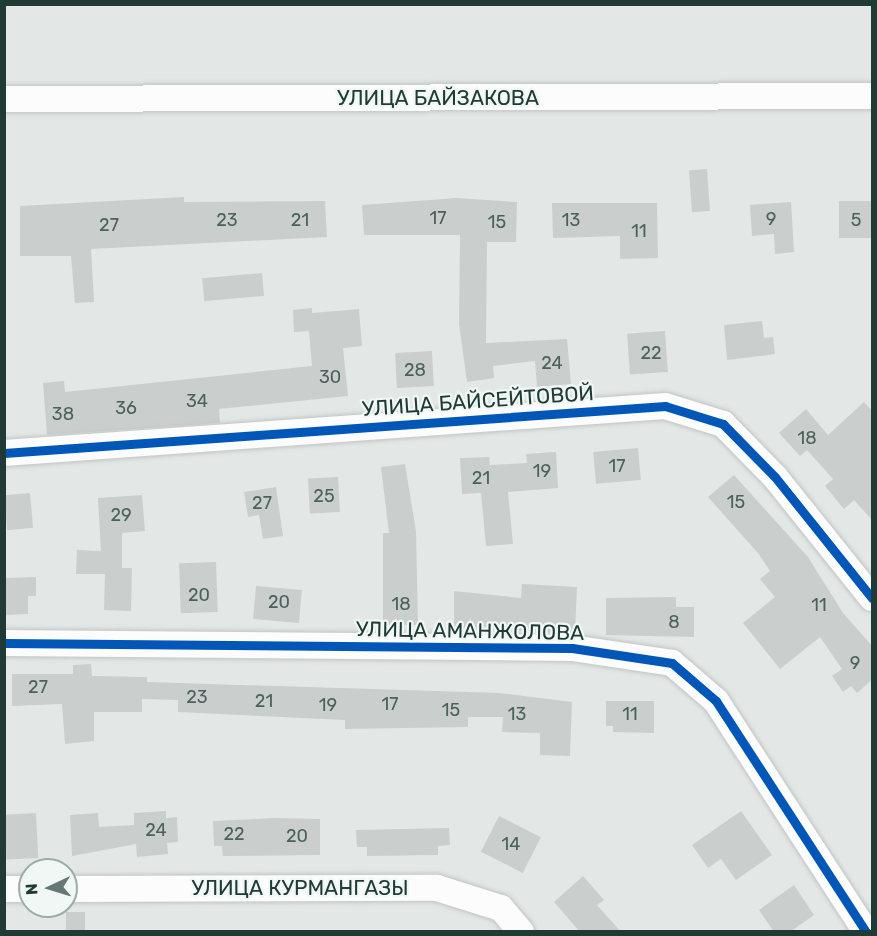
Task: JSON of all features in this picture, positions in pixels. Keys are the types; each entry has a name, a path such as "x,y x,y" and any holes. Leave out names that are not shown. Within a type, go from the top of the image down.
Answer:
{"street":[{"name":"УЛИЦА БАЙЗАКОВА","path":"4,99 873,96"},
{"name":"УЛИЦА БАЙСЕЙТОВОЙ","path":"4,453 665,406 723,424 776,477 873,598"},
{"name":"УЛИЦА АМАНЖОЛОВА","path":"4,644 572,648 672,663 716,701 866,932"},
{"name":"УЛИЦА КУРМАНГАЗЫ","path":"78,889 437,888 501,908 520,932"}],"building":[{"path":"707,169 710,211 692,212 689,170"},
{"path":"184,197 184,202 325,201 327,237 91,249 94,302 75,303 71,256 20,256 20,206"},
{"path":"456,198 517,202 516,242 487,242 486,343 567,339 571,384 537,387 535,361 493,366 494,378 467,382 459,324 460,235 364,235 362,205"},
{"path":"839,201 872,201 872,238 839,238"},
{"path":"791,202 794,252 775,254 774,234 752,236 750,205"},
{"path":"552,203 657,203 658,258 620,259 620,236 553,238"},
{"path":"262,273 264,296 204,301 202,278"},
{"path":"312,308 312,313 359,309 362,346 343,348 348,396 219,409 220,423 47,435 43,383 64,381 65,392 312,366 309,331 294,332 293,310"},
{"path":"762,321 764,338 773,337 775,354 727,360 724,325"},
{"path":"665,331 668,372 630,375 627,334"},
{"path":"432,351 434,386 397,388 395,353"},
{"path":"864,402 873,412 873,521 854,500 844,509 825,486 833,479 807,450 800,456 779,433 806,409 828,435"},
{"path":"638,448 641,480 596,484 593,452"},
{"path":"556,452 558,488 508,492 513,544 486,546 481,493 462,494 460,458 489,457 490,465 527,463 526,454"},
{"path":"405,464 416,531 418,625 383,625 383,533 389,533 381,467"},
{"path":"734,475 808,557 843,613 873,647 873,679 857,693 851,686 843,692 832,676 842,669 820,637 780,669 743,623 775,597 760,579 770,571 758,553 708,497"},
{"path":"338,477 340,512 310,514 308,479"},
{"path":"276,487 283,536 263,539 259,515 248,517 244,492"},
{"path":"30,493 33,528 7,530 4,495"},
{"path":"142,495 145,531 122,533 122,568 132,568 131,611 104,610 105,574 76,574 77,550 101,551 98,498"},
{"path":"216,562 218,612 181,613 179,563"},
{"path":"36,577 36,596 28,596 28,614 4,615 4,578"},
{"path":"522,584 577,587 575,633 454,628 454,591 521,598"},
{"path":"256,586 302,590 299,623 253,619"},
{"path":"676,597 676,607 694,607 694,637 606,635 606,598"},
{"path":"91,664 92,676 147,677 147,682 499,693 572,702 570,756 540,755 540,733 502,732 503,717 468,717 468,727 345,729 345,720 178,712 178,700 142,699 142,712 94,712 94,741 65,744 62,704 12,706 12,674 73,674 73,665"},
{"path":"606,701 654,701 654,733 613,732 613,726 606,726"},
{"path":"166,811 166,818 177,817 178,842 167,843 168,854 137,857 136,844 72,856 70,815 98,813 99,827 134,825 134,813"},
{"path":"741,811 772,855 736,880 721,859 708,868 692,845"},
{"path":"36,813 38,858 6,860 4,815"},
{"path":"499,816 541,837 523,873 481,852"},
{"path":"275,818 320,819 320,855 223,856 222,846 214,846 213,821"},
{"path":"449,828 450,845 438,846 438,855 367,856 367,847 357,847 356,830"},
{"path":"583,876 604,900 597,905 621,932 580,932 554,902"},
{"path":"794,885 814,915 790,932 774,932 759,910"},
{"path":"78,912 85,912 85,932 66,932 66,918 78,918"}],"cycle path":[{"path":"4,453 665,406 723,424 775,477 872,598"},
{"path":"4,643 572,648 672,663 716,701 866,932"}]}
